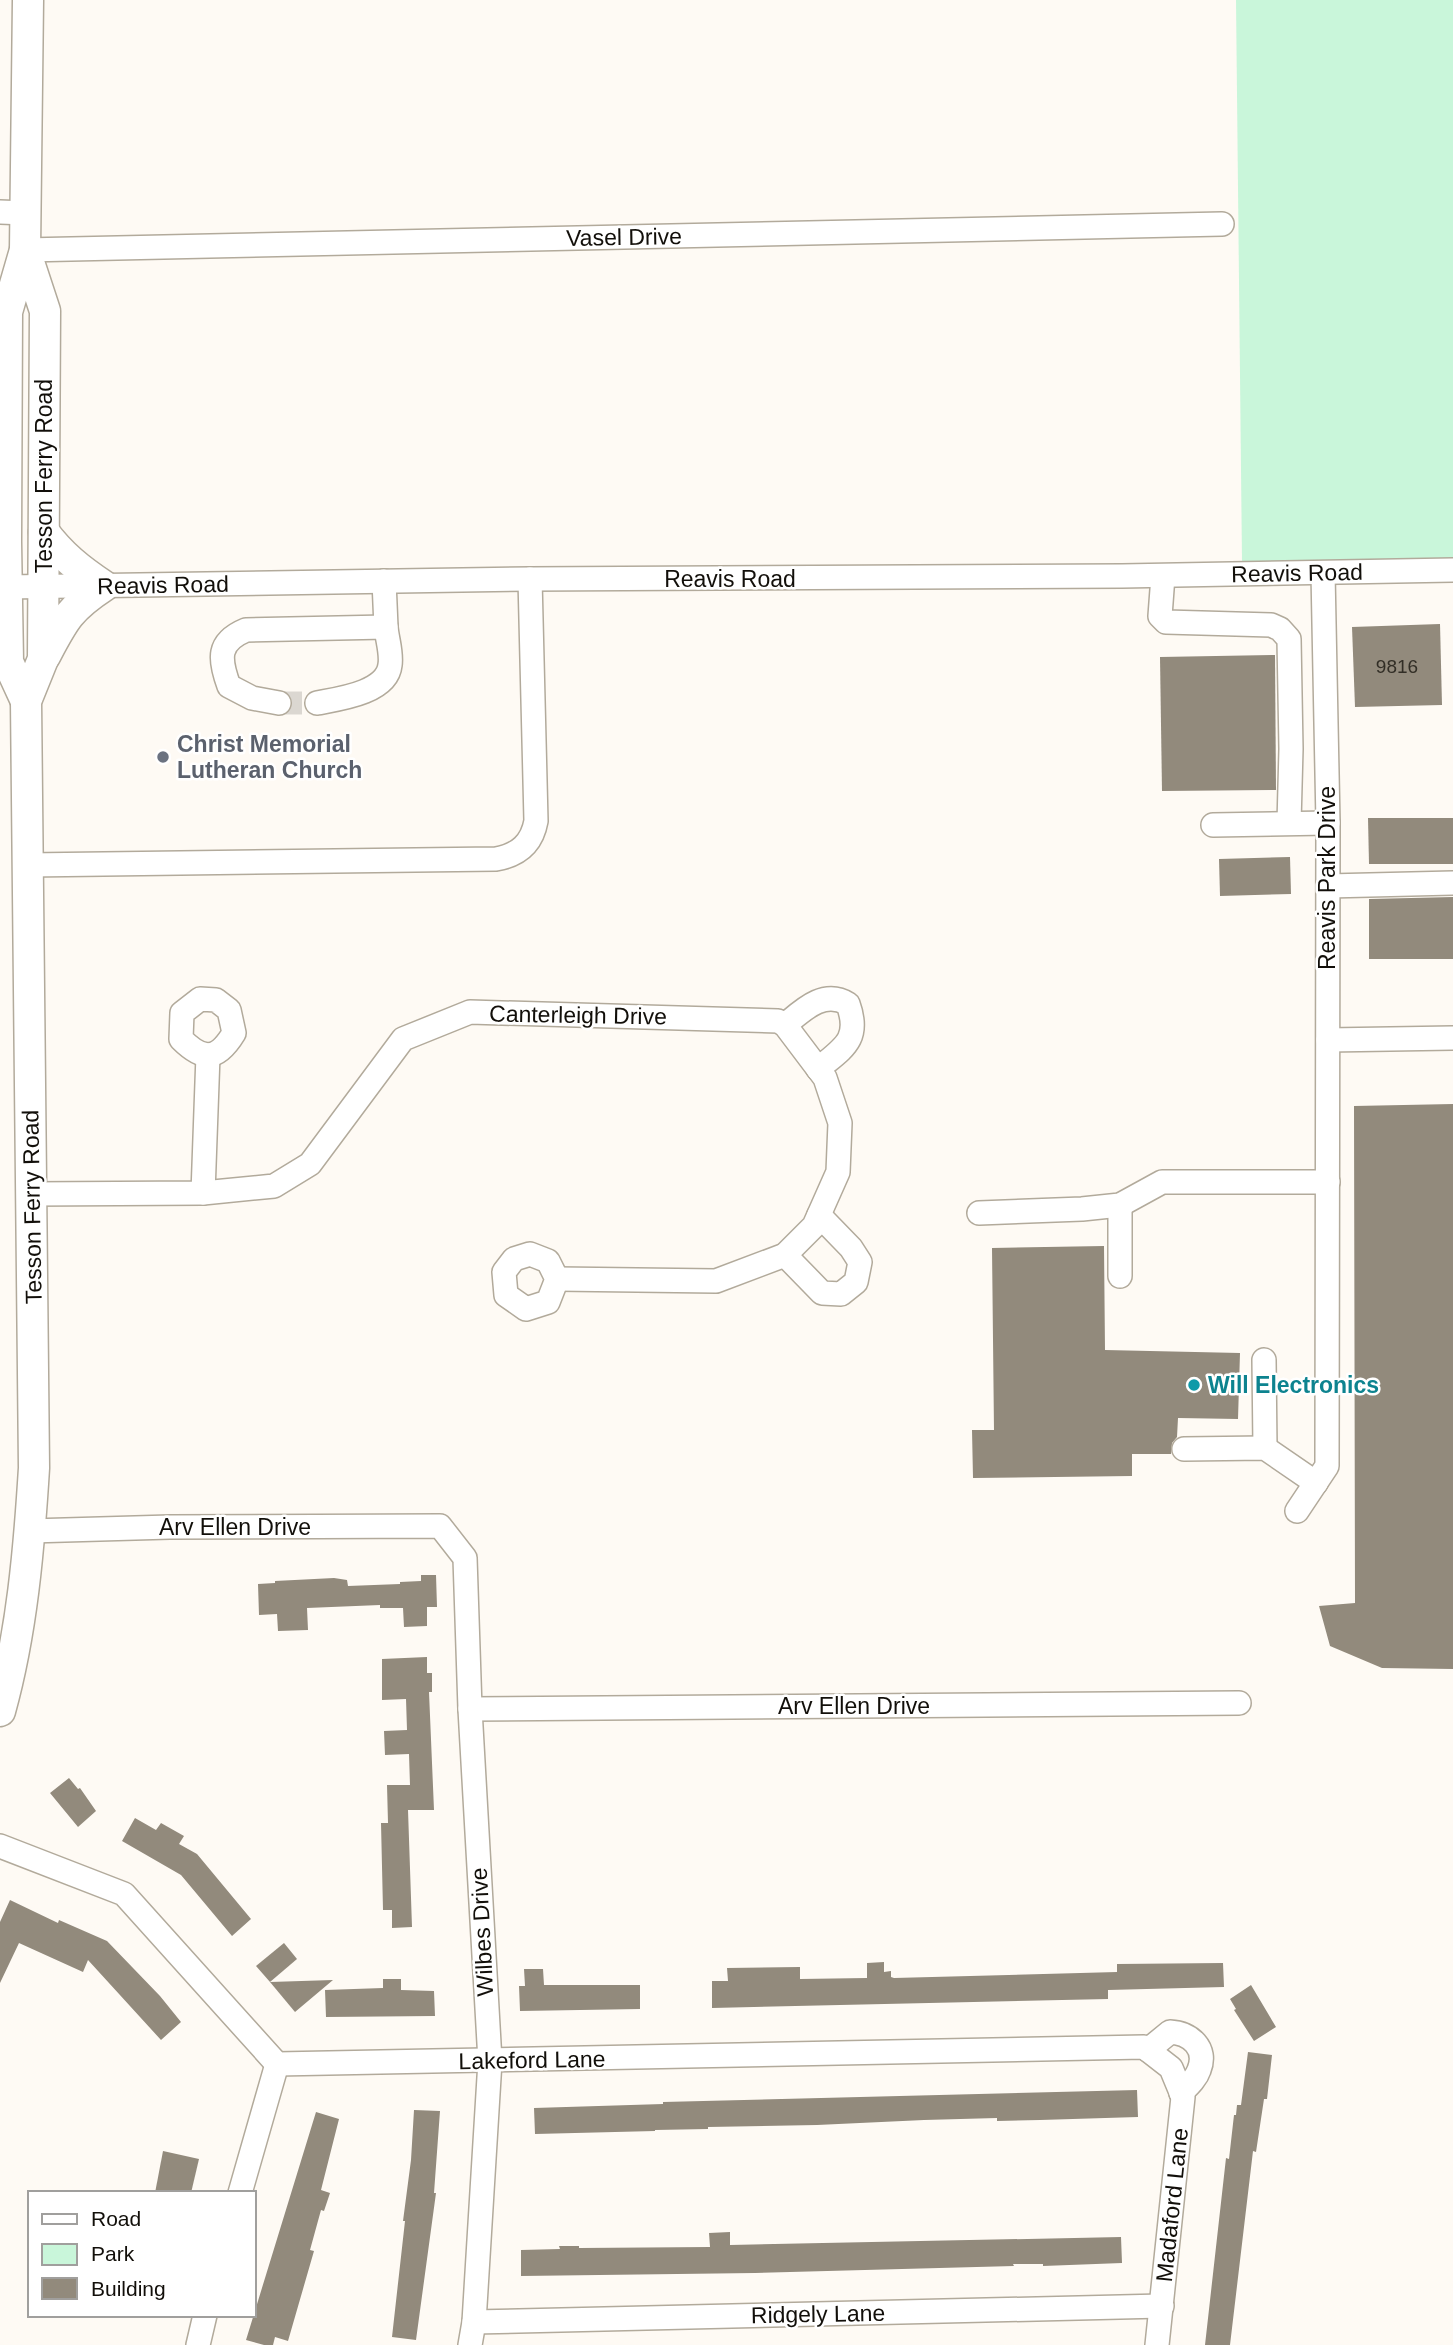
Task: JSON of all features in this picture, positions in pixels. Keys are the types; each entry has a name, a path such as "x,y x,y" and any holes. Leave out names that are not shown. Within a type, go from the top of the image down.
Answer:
{"main road":[{"name":"Tesson Ferry Road","path":"0,1711 15,1644 30,1531 34,1468 26,701 43,659 45,311 13,213 28,0"},
{"name":"Tesson Ferry Road","path":"25,250 7,313 3,475 8,662 26,701"},
{"path":"43,659 64,621 80,601 104,586 77,568 44,532"}],"street":[{"name":"Vasel Drive","path":"25,250 1222,224"},
{"name":"Reavis Road","path":"6,587 530,579 1163,576 1453,570"},
{"name":"Reavis Park Drive","path":"1297,1511 1327,1466 1328,823 1323,573"},
{"path":"1163,576 1160,616 1166,622 1271,625 1280,629 1289,639 1289,822"},
{"path":"28,865 496,859 520,851 528,842 536,821 530,579"},
{"path":"317,703 369,690 384,680 390,666 384,581"},
{"path":"279,703 252,698 229,686 222,668 222,651 231,636 246,629 386,627"},
{"path":"1213,825 1328,823"},
{"path":"1328,886 1453,883"},
{"path":"557,1279 716,1281 785,1255 814,1226 838,1172 840,1123 825,1078 781,1023 822,999 838,998 848,1004 853,1022 848,1044 818,1069"},
{"name":"Canterleigh Drive","path":"32,1194 203,1193 274,1186 310,1164 403,1039 470,1012 781,1023"},
{"path":"1328,1040 1453,1038"},
{"path":"203,1193 208,1055"},
{"path":"979,1213 1120,1205 1162,1182 1328,1182"},
{"path":"1120,1205 1120,1276"},
{"path":"785,1255 822,1293 841,1294 856,1282 860,1262 851,1248 819,1215"},
{"path":"1264,1360 1265,1448"},
{"path":"1184,1449 1265,1448 1315,1483"},
{"name":"Arv Ellen Drive","path":"30,1531 170,1527 440,1526"},
{"name":"Wilbes Drive","path":"440,1526 465,1558 470,1709 490,2062 474,2322 470,2345"},
{"name":"Arv Ellen Drive","path":"470,1709 1239,1703"},
{"path":"0,1846 124,1894 277,2064 241,2191"},
{"path":"1148,2050 1170,2032 1184,2033 1194,2042 1202,2053 1200,2068 1194,2081 1181,2093"},
{"name":"Lakeford Lane","path":"277,2064 490,2062 1130,2047 1144,2047 1148,2050"},
{"name":"Madaford Lane","path":"1148,2050 1171,2068 1183,2097 1157,2345"},
{"name":"Ridgely Lane","path":"474,2322 1162,2306"},
{"path":"198,2345 205,2317"}],"green space":[{"path":"1236,0 1453,0 1453,559 1242,562"}],"building":[{"path":"1440,624 1442,705 1355,707 1352,627"},
{"path":"1275,655 1276,790 1162,791 1160,657"},
{"path":"1368,818 1453,818 1453,864 1369,864"},
{"path":"1290,857 1291,894 1220,896 1219,859"},
{"path":"1453,897 1453,959 1369,959 1369,899"},
{"path":"1453,1104 1453,1669 1382,1668 1330,1646 1319,1606 1355,1603 1354,1106"},
{"path":"1104,1246 1105,1350 1240,1353 1238,1419 1178,1418 1177,1437 1172,1443 1171,1454 1132,1454 1132,1476 973,1478 972,1430 994,1430 992,1248"},
{"path":"421,1575 436,1575 437,1607 427,1607 427,1626 404,1627 403,1608 380,1608 380,1605 307,1608 308,1630 278,1631 277,1614 259,1615 258,1584 334,1578 347,1580 348,1586 400,1584 421,1581"},
{"path":"427,1657 427,1673 432,1673 432,1692 429,1692 434,1810 408,1810 412,1927 392,1928 392,1910 383,1910 381,1823 388,1823 387,1785 410,1785 409,1754 385,1755 384,1731 407,1730 406,1699 382,1700 382,1659"},
{"path":"69,1778 80,1788 96,1811 78,1827 50,1793"},
{"path":"135,1818 156,1830 161,1823 184,1836 179,1844 197,1854 251,1919 232,1936 181,1875 122,1841"},
{"path":"10,1900 58,1923 59,1920 107,1941 181,2022 161,2040 88,1960 83,1972 19,1943 0,1983 0,1922"},
{"path":"284,1943 297,1959 270,1982 256,1966"},
{"path":"884,1962 884,1972 891,1971 891,1977 894,1978 1117,1972 1117,1964 1223,1963 1224,1987 1108,1990 1108,1999 712,2008 712,1981 728,1981 727,1968 800,1967 800,1979 867,1978 867,1963"},
{"path":"524,1969 543,1969 544,1985 640,1985 640,2009 520,2011 519,1986 525,1986"},
{"path":"383,1979 401,1979 401,1990 434,1991 435,2016 326,2017 325,1990 383,1988"},
{"path":"333,1980 295,2012 270,1982"},
{"path":"1251,1985 1276,2027 1254,2041 1230,1999"},
{"path":"1248,2052 1272,2055 1267,2099 1264,2099 1256,2152 1253,2151 1230,2345 1205,2345 1226,2158 1229,2159 1234,2115 1237,2105 1241,2105"},
{"path":"1137,2090 1138,2117 924,2120 535,2134 534,2108 663,2102"},
{"path":"414,2110 440,2111 436,2193 416,2340 392,2337"},
{"path":"316,2112 339,2119 321,2190 330,2193 324,2211 321,2210 310,2250 314,2251 288,2341 275,2337 273,2345 264,2345 246,2340 253,2317 256,2317 256,2307"},
{"path":"163,2151 199,2159 191,2191 155,2191"},
{"path":"730,2232 730,2245 1121,2237 1122,2263 521,2276 521,2250 560,2249 559,2246 710,2247 709,2233"}],"tunnel":[{"path":"279,703 317,703"}],"place":[{"name":"Christ Memorial Lutheran Church","path":"163,757"},
{"name":"Will Electronics","path":"1194,1385"}]}
